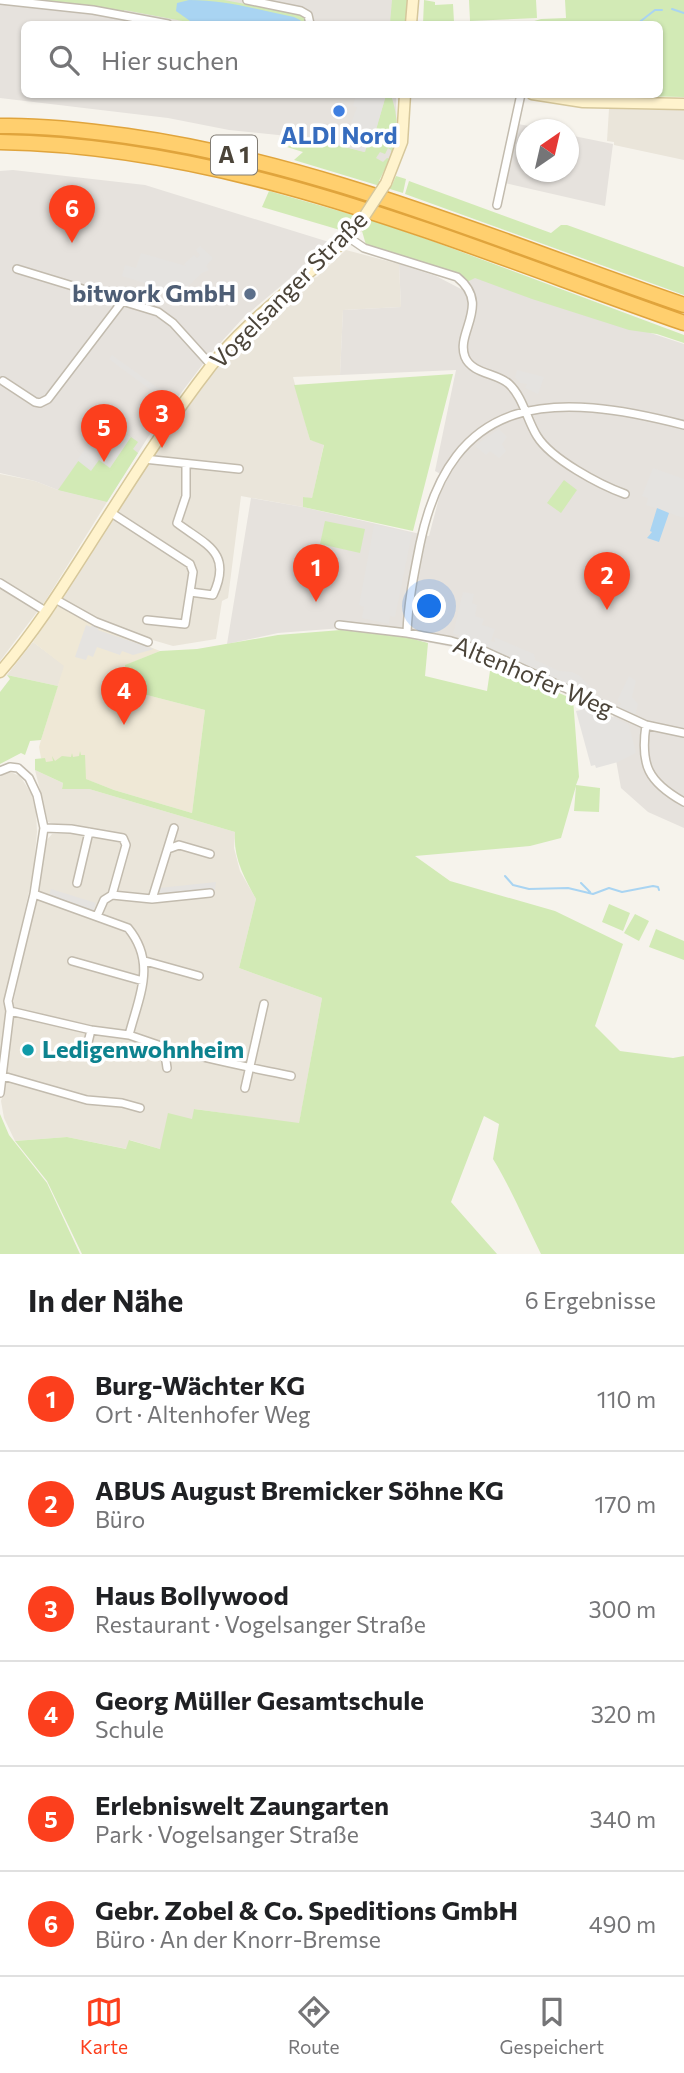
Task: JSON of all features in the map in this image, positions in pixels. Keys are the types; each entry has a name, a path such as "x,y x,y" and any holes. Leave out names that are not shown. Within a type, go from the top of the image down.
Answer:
{"highway":[{"name":"A 1","path":"0,125 83,130 151,139 229,154 301,172 449,220 684,305"},
{"name":"A 1","path":"0,142 80,145 225,170 298,188 416,226 684,323"}],"street":[{"path":"0,0 93,10 152,21"},
{"path":"247,0 301,11 308,15 309,21"},
{"path":"411,21 413,0"},
{"path":"417,21 419,0"},
{"name":"Vogelsanger Straße","path":"0,672 47,612 144,459 211,365 249,324 348,237 360,223 386,183 402,142 405,98"},
{"path":"498,205 520,98"},
{"path":"564,98 596,102 684,104"},
{"path":"348,237 364,248 457,277 464,283 471,299 472,310 465,357 475,368 507,382 514,390 539,440 548,449 609,488 625,494"},
{"path":"17,269 166,317 211,365"},
{"path":"3,381 34,402 48,400 122,302"},
{"path":"407,634 412,581 428,507 442,475 458,451 490,425 525,411 554,407 637,414 684,425"},
{"path":"144,459 239,469"},
{"path":"186,465 186,496 177,523 209,545 220,564 213,595 190,592"},
{"path":"110,512 190,564 193,572 185,624 147,620"},
{"path":"0,583 47,612"},
{"path":"55,599 96,622 148,642"},
{"name":"Altenhofer Weg","path":"339,625 407,634 482,650 646,725 684,733"},
{"path":"646,725 642,748 645,765 658,784 684,802"},
{"path":"0,771 10,767 18,768 29,778 37,795 44,828 34,894 8,1001 10,1011 0,1093"},
{"path":"44,828 123,838 126,845 111,895 104,900 97,916"},
{"path":"152,899 174,828"},
{"path":"76,883 89,832"},
{"path":"168,849 179,845 210,855"},
{"path":"111,895 152,899 209,893"},
{"path":"34,894 128,928 138,939 145,961 143,981 129,1035"},
{"path":"72,961 143,981"},
{"path":"145,961 199,976"},
{"path":"245,1088 264,1004"},
{"path":"10,1011 91,1030 129,1035 214,1062 227,1062 291,1076"},
{"path":"86,1051 91,1030"},
{"path":"164,1047 167,1068"},
{"path":"3,1076 87,1100 122,1103 140,1108"}],"shaded area":[{"path":"0,0 410,0 409,21 21,21 21,98 396,98 397,137 388,165 364,153 307,138 229,130 168,118 0,98"},
{"path":"355,98 385,98 373,140 369,139 365,152 310,138 314,121 348,131 357,107 353,106"},
{"path":"609,109 684,110 684,160 614,145 614,142 607,141"},
{"path":"516,133 516,182 579,182 579,137 613,144 605,206 505,183"},
{"path":"13,170 145,185 329,242 313,259 244,317 212,352 150,434 107,502 0,473 0,171"},
{"path":"200,246 213,258 206,266 209,270 202,273 180,294 122,276 125,265 136,268 141,253 186,266 184,264 194,255 197,258 200,255 196,250"},
{"path":"346,250 399,264 401,307 343,310 340,375 293,377 310,440 324,444 312,499 303,497 303,507 241,496 228,598 222,601 216,639 173,646 139,636 98,619 62,598 118,506 209,378 256,325 310,279 317,277"},
{"path":"399,264 436,276 461,289 468,273 684,344 684,828 648,812 621,788 616,760 613,710 477,652 342,628 278,633 227,644 251,498 429,536 440,494 448,478 435,471 456,370 340,375 343,310 401,307"},
{"path":"112,355 162,391 159,396 109,359"},
{"path":"517,370 544,377 538,394 525,388 527,384 520,383 515,377"},
{"path":"107,420 131,437 110,468 99,460 91,471 77,460"},
{"path":"499,429 507,437 502,444 506,451 499,458 490,451 486,455 475,446"},
{"path":"653,468 684,479 684,518 646,505 648,498 642,496"},
{"path":"0,474 107,502 46,600 0,661"},
{"path":"374,525 412,533 395,617 390,616 389,624 362,618 364,607 359,605"},
{"path":"463,592 474,594 472,603 477,605 475,616 484,619 482,625 495,629 491,641 495,642 494,637 534,654 535,660 559,671 580,676 591,688 591,696 482,648 458,641 459,635 453,634"},
{"path":"57,607 65,607 92,624 160,651 126,665 128,693 139,693 205,710 192,813 114,790 49,765 41,758 39,747 64,666 33,642"},
{"path":"92,624 99,627 98,630 154,649 133,655 122,651 120,655 97,647 93,657 88,655 86,660 75,657 86,625 91,627"},
{"path":"33,642 65,666 58,686 7,675"},
{"path":"629,676 636,681 632,697 638,704 635,715 619,708 621,703 617,701"},
{"path":"580,701 629,725 636,753 618,762 596,768 595,765 591,766 576,711 581,710"},
{"path":"35,770 63,783 62,789 89,789 235,832 234,848 240,871 256,899 239,968 322,998 299,1124 195,1109 193,1119 160,1149 130,1140 127,1149 67,1137 15,1141 4,1118 1,1101 13,1003 40,883 46,841 52,834 82,834 48,822"},
{"path":"10,772 20,776 31,793 36,811 37,832 33,874 4,1002 7,1015 0,1080 0,776"},
{"path":"216,882 215,890 157,895 159,888"},
{"path":"51,889 96,903 93,912 49,896"}],"green space":[{"path":"36,0 224,0 300,14 306,21 183,21"},
{"path":"392,0 410,0 409,21 390,21"},
{"path":"424,0 435,2 435,5 453,4 454,21 423,21"},
{"path":"469,0 536,0 537,18 470,21"},
{"path":"565,0 684,0 684,97 663,97 663,21 534,21 566,18"},
{"path":"385,98 392,98 397,132 392,156 388,148 385,154 380,152 376,158 383,162 387,158 390,159 379,181 392,185 396,176 406,179 403,193 294,160 303,152 287,147 310,138 364,152 369,139 373,140"},
{"path":"409,181 551,233 561,225 567,225 684,267 684,295 405,194"},
{"path":"269,191 371,220 435,242 684,335 684,343 657,334 629,330 475,278 467,282 447,270 366,245 362,231 368,225 353,217 343,230 340,230 262,207"},
{"path":"382,205 555,266 555,268 381,207"},
{"path":"453,374 413,531 303,507 303,497 312,498 324,445 310,440 294,385"},
{"path":"107,420 138,442 133,449 138,453 107,502 58,490"},
{"path":"564,480 577,490 561,513 547,503"},
{"path":"325,521 365,529 360,553 320,544"},
{"path":"341,630 402,636 428,643 425,676 487,691 491,664 573,699 579,777 576,785 600,788 599,812 574,811 576,786 561,838 530,846 415,856 450,881 555,911 623,944 595,1026 620,1051 673,1058 684,1056 684,1254 541,1254 493,1159 499,1124 484,1116 451,1202 497,1254 82,1254 47,1181 15,1141 67,1137 126,1149 129,1140 160,1149 168,1113 192,1119 194,1109 299,1123 322,998 239,968 256,899 238,859 235,832 89,789 62,789 63,783 35,770 35,759 53,761 52,756 55,761 62,756 71,757 72,753 73,757 79,756 80,751 81,755 85,755 86,779 192,813 205,710 139,693 127,693 125,665 160,651 197,649 278,635"},
{"path":"7,675 58,686 41,740 30,741 25,755 21,753 0,764 0,692 10,679"},
{"path":"609,904 630,913 623,931 602,922"},
{"path":"635,914 649,921 639,941 624,933"},
{"path":"656,929 684,941 684,960 649,947"},
{"path":"0,1114 9,1135 47,1183 80,1254 0,1254"}],"water":[{"path":"189,0 216,2 294,17 301,21 190,21 176,11 177,3"},
{"path":"657,508 669,513 659,542 647,538 652,532 650,531"}],"waterway":[{"path":"672,9 684,13"},
{"path":"641,21 655,10 662,10"},
{"path":"505,876 513,885 529,889 568,888 593,894 609,888 622,892 653,886 659,890"},
{"path":"581,883 590,892"}],"place":[{"name":"ALDI Nord","path":"339,111"},
{"name":"Gebr. Zobel & Co. Speditions GmbH","path":"72,243"},
{"name":"bitwork GmbH","path":"250,294"},
{"name":"Haus Bollywood","path":"162,448"},
{"name":"Erlebniswelt Zaungarten","path":"104,462"},
{"name":"Burg-Wächter KG","path":"316,602"},
{"name":"ABUS August Bremicker Söhne KG","path":"607,610"},
{"name":"Georg Müller Gesamtschule","path":"124,725"},
{"name":"Ledigenwohnheim","path":"28,1050"}]}
